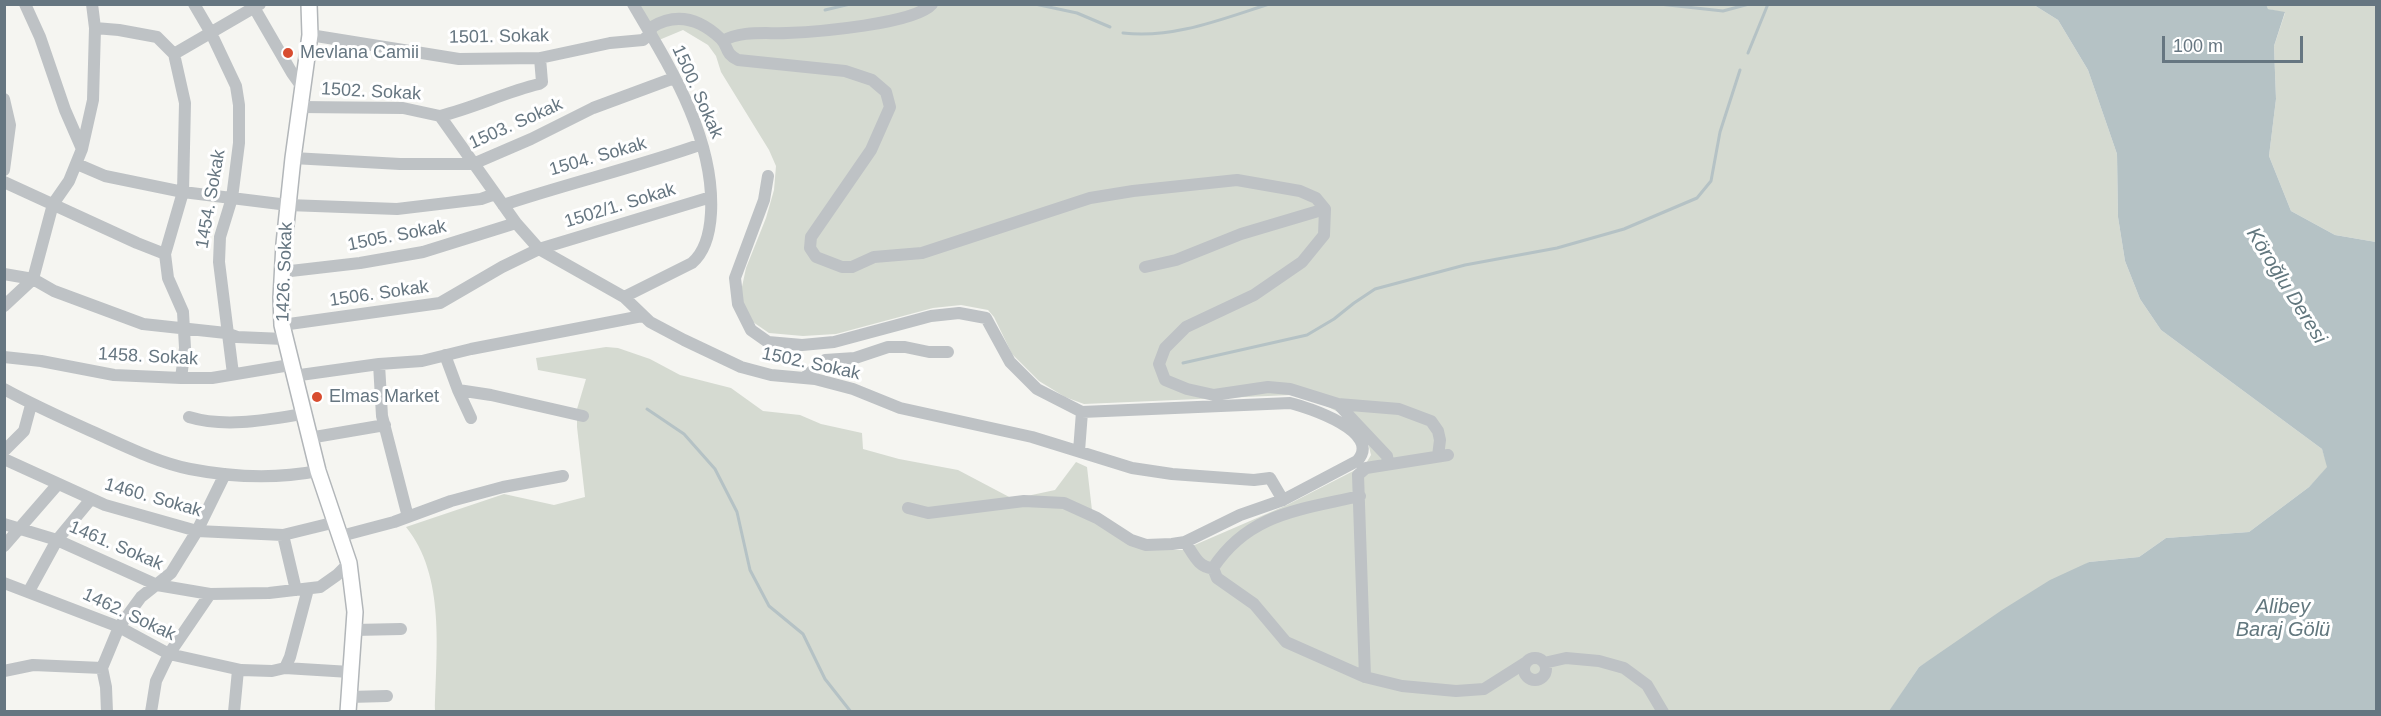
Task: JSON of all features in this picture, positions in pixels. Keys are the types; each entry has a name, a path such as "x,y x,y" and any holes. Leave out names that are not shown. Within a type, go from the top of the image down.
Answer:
{"main road":[{"name":"1426. Sokak","path":"309,4 310,35 293,158 282,272 283,332 302,414 318,471 349,563 354,591 354,630 348,704"}],"street":[{"path":"26,4 65,111 71,120 82,149"},
{"path":"4,306 33,279 53,204 67,185 82,149 93,100 95,28 92,4"},
{"name":"1454. Sokak","path":"194,4 212,33 236,86 239,105 239,143 232,198 220,237 219,262 226,333 233,374"},
{"name":"1500. Sokak","path":"624,297 698,258 710,228 711,197 702,144 674,78 633,4"},
{"path":"723,41 738,35 802,33 874,24 917,15 932,4"},
{"path":"174,54 256,5 292,73 302,87"},
{"name":"1501. Sokak","path":"310,35 459,59 540,58 610,43 643,40 650,34 652,27 673,18 687,18 703,25 723,41 726,51 738,60 845,71 872,80 886,92 890,107 871,150 811,237 810,248 816,257 842,267 852,267 882,255 922,253 1090,198 1132,191 1238,180 1300,190 1316,198 1325,209"},
{"path":"95,28 157,37 174,54 185,103 183,192 165,254 168,278 183,312 182,378"},
{"path":"440,116 539,84 542,82 540,58"},
{"name":"1503. Sokak","path":"293,158 400,164 473,164 531,139 593,108 674,78"},
{"path":"4,99 10,125 4,170"},
{"name":"1502. Sokak","path":"300,107 396,108 440,116 516,223 539,249 624,297 642,316 684,340 741,367 771,375 804,378 853,389 900,408 1032,437 1132,468 1172,474 1254,480 1270,478 1276,484 1283,500"},
{"path":"71,120 90,119"},
{"name":"1504. Sokak","path":"503,205 564,184 702,144"},
{"path":"77,164 105,176 183,192 288,205 397,209 481,199 495,194"},
{"path":"768,176 764,200 735,278 738,304 751,330 768,342 802,345 834,342 931,316 959,313 986,318 1010,362 1037,389 1082,412 1290,403 1316,410 1346,425 1357,436 1363,449 1358,461 1283,500 1240,515 1185,542 1146,545 1131,540 1097,518 1065,503 1024,501 928,513 908,508"},
{"path":"4,182 165,254"},
{"name":"1502/1. Sokak","path":"539,249 711,197"},
{"path":"1145,267 1176,260 1241,234 1325,209 1324,236 1302,262 1254,295 1186,327 1165,348 1159,364 1165,381 1187,389 1214,395 1268,387 1290,388 1338,404 1399,409 1431,421 1438,431 1443,455 1362,470 1358,475 1365,677"},
{"name":"1505. Sokak","path":"282,272 413,254 516,223"},
{"name":"1506. Sokak","path":"4,274 33,279 54,291 143,324 226,333 237,337 283,332 440,303 502,267 539,249"},
{"name":"1458. Sokak","path":"4,357 41,361 114,375 212,378 233,374 422,361 642,316"},
{"path":"804,378 825,360 834,342"},
{"path":"825,360 855,358 888,347 948,352"},
{"path":"445,356 471,418"},
{"path":"379,364 385,425 408,516"},
{"path":"4,389 31,405 156,458 188,469 225,474 291,476 318,471"},
{"path":"458,390 501,397 583,416"},
{"path":"1338,404 1387,456 1388,464"},
{"path":"4,451 24,431 31,405"},
{"path":"1080,451 1082,412"},
{"path":"189,417 204,422 259,421 302,414"},
{"path":"309,438 385,425"},
{"name":"1460. Sokak","path":"4,459 91,499 162,523 197,531 283,535 339,529 408,516 503,487 563,476"},
{"path":"107,711 102,668 119,627 141,597 171,573 197,531 225,474"},
{"path":"4,546 58,484"},
{"path":"1213,568 1224,551 1246,531 1282,514 1360,496"},
{"path":"29,591 57,540 91,499"},
{"name":"1461. Sokak","path":"4,524 57,540 157,585 210,594 269,593 320,587 349,563"},
{"path":"283,535 302,590 290,657 285,668"},
{"path":"1185,542 1199,563 1206,568 1213,568"},
{"path":"1213,568 1217,578 1254,604 1286,642 1365,677 1402,686 1445,690 1484,689 1534,658 1544,663 1566,658 1599,661 1624,668 1647,685 1663,711"},
{"name":"1462. Sokak","path":"4,583 119,627 169,654 238,670 272,671 285,668 350,672"},
{"path":"151,711 156,681 169,654 210,594"},
{"path":"354,630 401,629"},
{"path":"1525,663 1524,674 1536,681 1545,674 1544,663"},
{"path":"4,671 33,664 102,668"},
{"path":"234,711 238,670"},
{"path":"348,704 387,696"}],"shaded area":[{"path":"636,4 2034,5 2058,20 2088,70 2117,154 2118,217 2125,261 2140,299 2161,330 2322,449 2328,467 2309,487 2249,532 2166,538 2139,557 2089,562 1919,667 1889,712 435,711 437,640 433,591 428,568 419,547 406,527 504,494 554,505 585,497 577,409 586,379 538,370 536,358 606,347 618,348 650,359 680,375 731,388 763,411 800,415 821,424 862,433 863,449 899,459 958,470 1013,499 1055,490 1076,462 1087,467 1093,519 1143,549 1183,550 1287,505 1365,465 1371,455 1361,431 1352,421 1329,407 1291,395 1084,404 1065,397 1039,381 1012,354 994,317 988,310 961,305 933,308 836,334 803,336 769,333 753,322 740,296 746,268 766,218 774,190 776,166 769,150 721,72 716,56 708,45 683,30 659,40"},
{"path":"2266,5 2376,5 2376,242 2335,235 2291,211 2269,156 2276,99 2274,46 2285,13 2268,9"}],"water":[{"name":"Alibey Baraj Gölü","path":"2266,4 2268,9 2285,12 2274,46 2276,99 2269,156 2291,211 2335,235 2376,242 2376,711 1889,711 1919,667 2050,580 2089,562 2139,557 2166,538 2249,532 2309,487 2327,467 2322,449 2161,330 2140,299 2125,261 2118,217 2117,154 2088,70 2058,20 2034,5"}],"waterway":[{"path":"825,10 850,4"},
{"path":"1035,4 1077,13 1110,27"},
{"path":"1123,33 1142,34 1179,30 1269,4"},
{"path":"1659,4 1723,11 1749,4"},
{"path":"1748,53 1768,4"},
{"path":"1183,363 1307,335 1334,319 1375,289 1465,265 1557,248 1624,229 1697,198 1711,181 1720,132 1740,70"},
{"path":"647,409 684,434 715,469 737,512 750,570 769,606 803,634 825,679 851,712"}],"place":[{"name":"Mevlana Camii","path":"288,53"},
{"name":"Elmas Market","path":"317,397"}],"water label":[{"name":"Köroğlu Deresi","path":"2286,286"}]}
